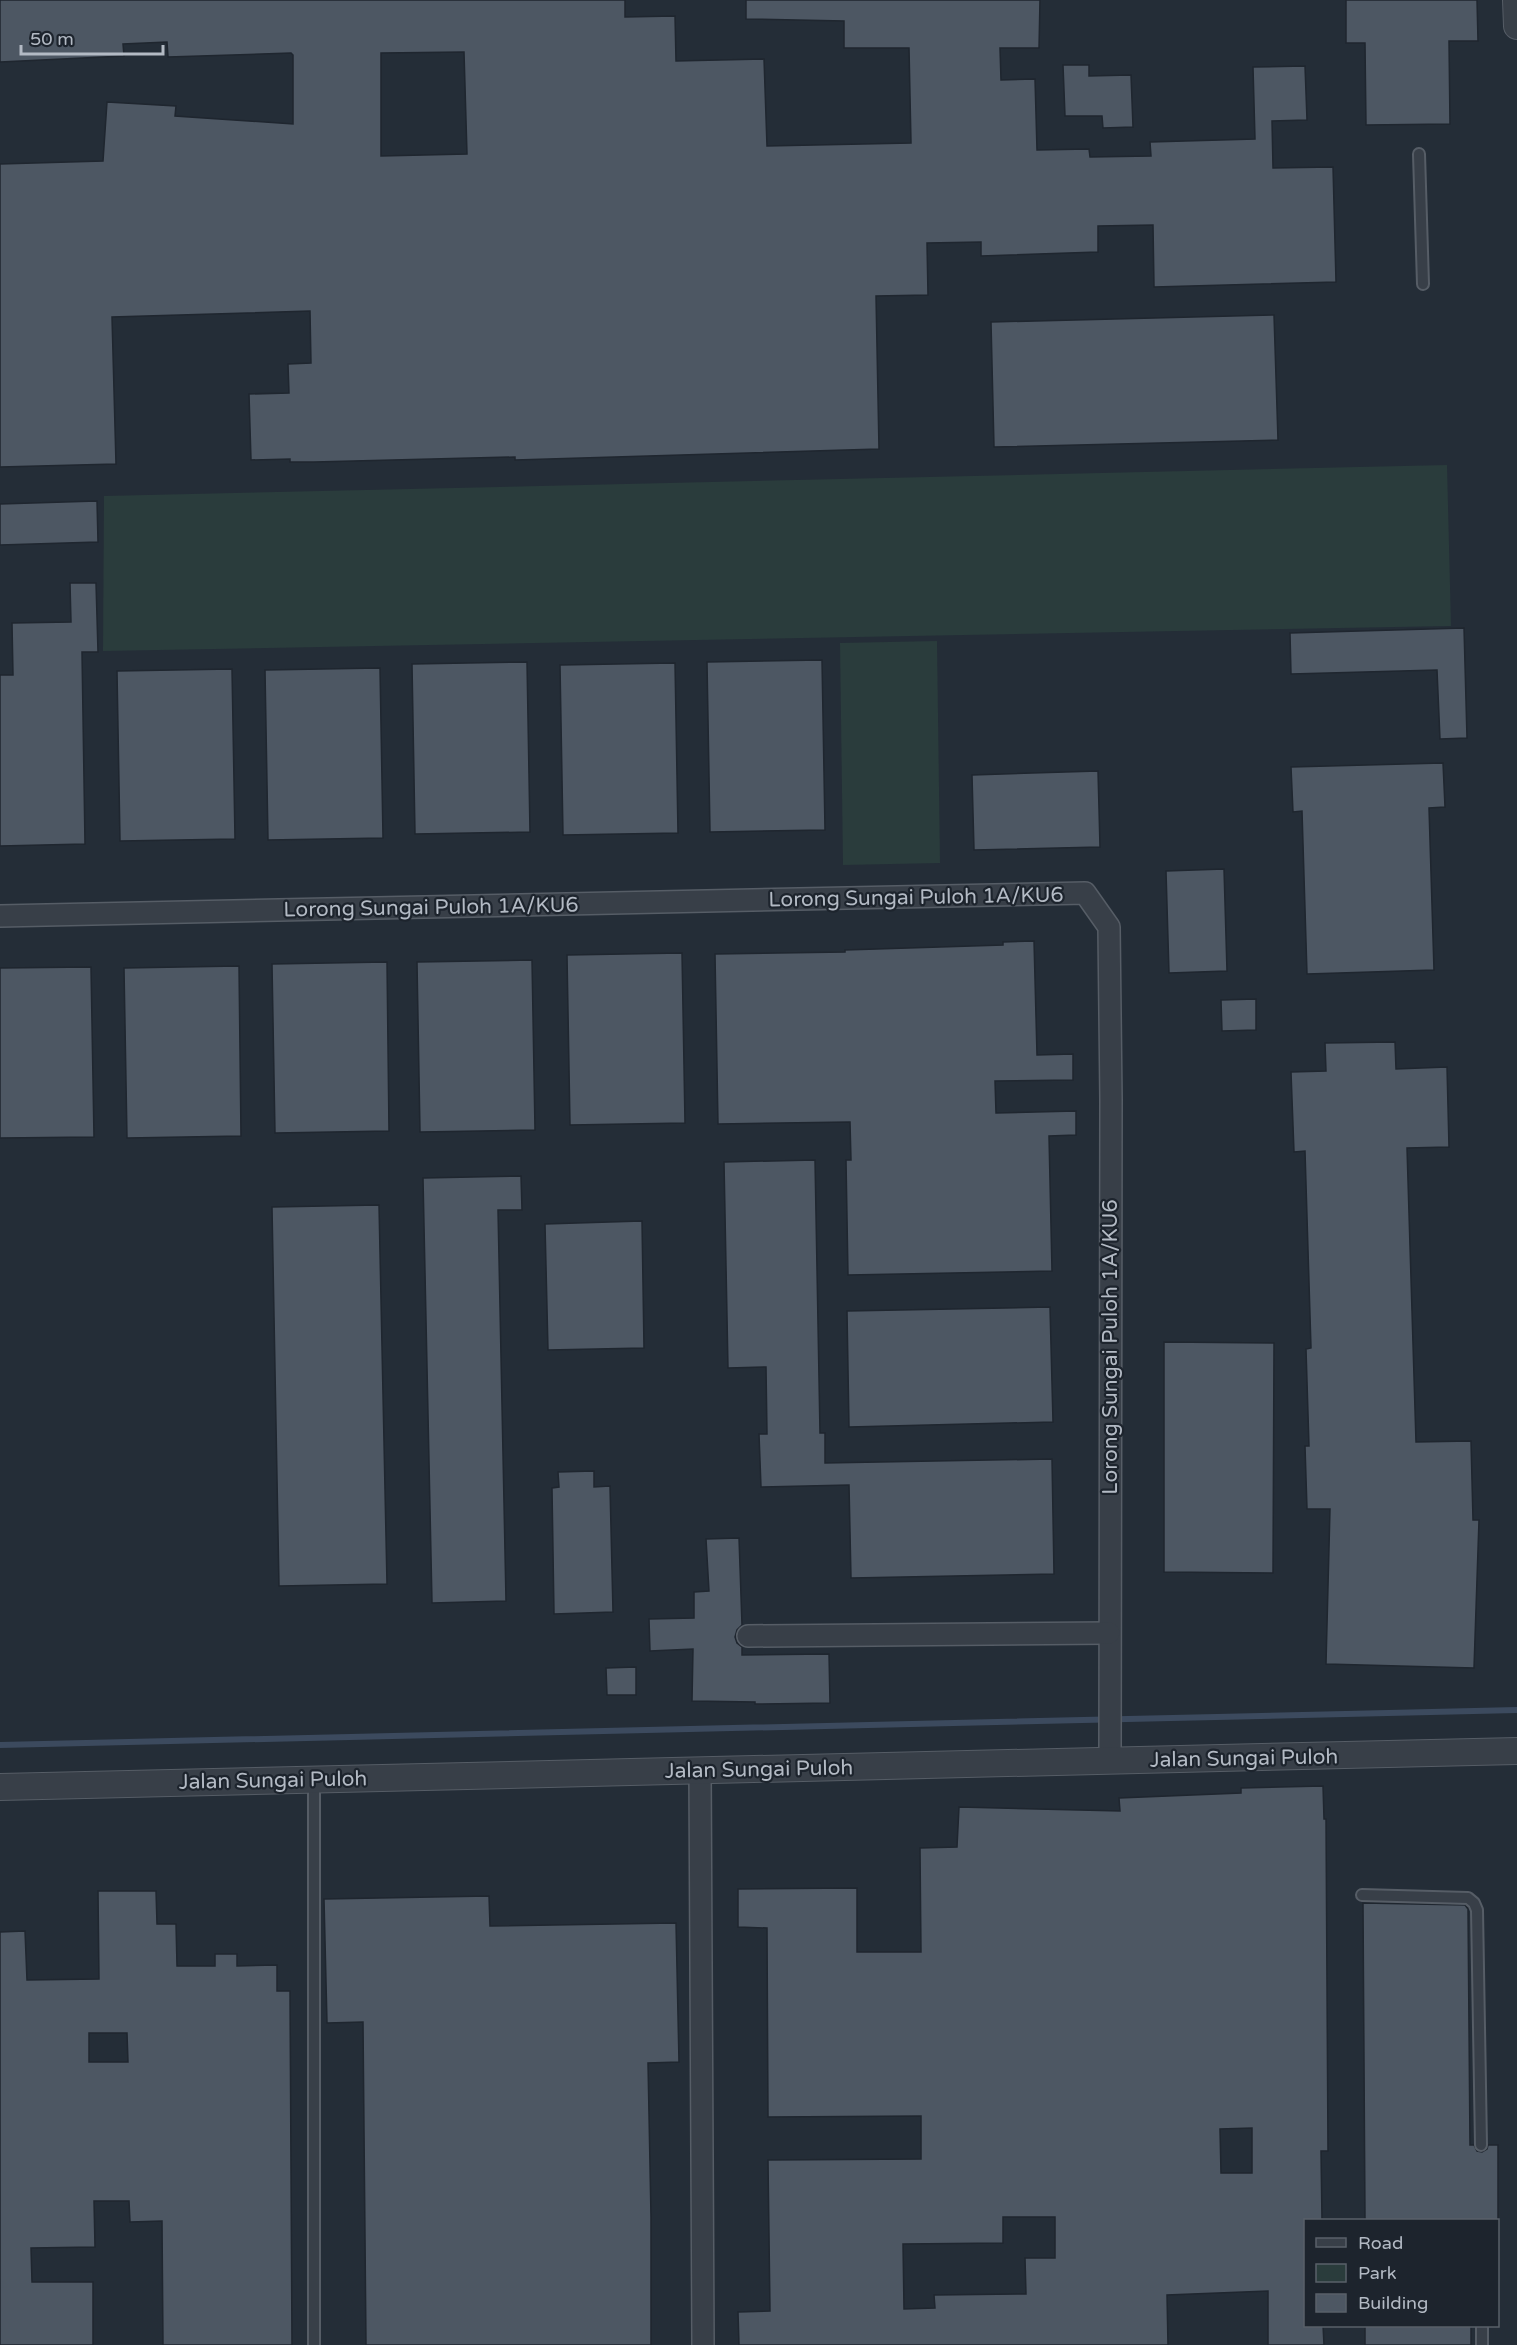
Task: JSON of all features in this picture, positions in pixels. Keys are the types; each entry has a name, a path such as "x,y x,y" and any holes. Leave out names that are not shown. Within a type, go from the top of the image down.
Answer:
{"street":[{"path":"1516,0 1517,26"},
{"name":"Lorong Sungai Puloh 1A/KU6","path":"0,916 1085,893 1109,927 1110,1749"},
{"path":"748,1636 1109,1633"},
{"name":"Jalan Sungai Puloh","path":"0,1787 700,1770 1110,1749 1517,1751"},
{"path":"700,1770 703,2345"}],"lane":[{"path":"1419,154 1423,284"},
{"path":"314,1779 314,2345"},
{"path":"1362,1895 1468,1898 1474,1903 1477,1910 1481,2145"},
{"path":"1482,2327 1482,2345"}],"green space":[{"path":"1447,465 1451,626 103,651 104,496"},
{"path":"937,641 940,863 843,865 840,643"}],"building":[{"path":"0,0 625,0 625,17 675,16 676,61 764,59 767,146 911,143 909,48 844,48 844,21 746,19 746,0 1040,0 1039,48 1000,48 1001,80 1035,79 1037,150 1089,149 1090,157 1151,156 1150,142 1255,139 1253,67 1305,66 1307,120 1272,121 1273,168 1333,167 1336,282 1154,287 1153,225 1098,226 1098,252 981,256 981,242 927,243 928,295 876,296 879,449 515,460 515,457 314,462 290,462 290,459 251,460 249,394 289,393 288,364 311,363 310,311 112,317 116,464 0,467 0,164 103,161 107,102 176,106 175,116 293,124 293,55 291,53 168,57 167,42 123,44 124,56 0,62","holes":["464,52 467,154 381,156 381,53"]},
{"path":"1346,0 1477,0 1478,41 1449,41 1450,124 1366,125 1365,43 1346,43"},
{"path":"1063,65 1089,65 1089,76 1131,75 1133,127 1103,128 1102,116 1065,116"},
{"path":"1274,315 1278,440 994,447 991,322"},
{"path":"97,501 98,542 0,545 0,504"},
{"path":"70,583 96,583 98,652 82,652 85,844 0,846 0,675 13,675 12,623 71,622"},
{"path":"1464,628 1467,738 1440,739 1437,670 1291,674 1290,633"},
{"path":"822,660 825,830 710,832 707,662"},
{"path":"527,662 530,832 415,834 412,664"},
{"path":"675,663 678,833 563,835 560,665"},
{"path":"380,668 383,838 268,840 265,670"},
{"path":"232,669 235,839 120,841 117,671"},
{"path":"1443,763 1445,807 1429,808 1434,970 1307,974 1302,811 1293,812 1291,767"},
{"path":"1098,771 1100,847 974,850 972,775"},
{"path":"1224,869 1227,971 1169,973 1166,871"},
{"path":"1034,941 1037,1055 1073,1054 1073,1080 995,1081 996,1113 1076,1111 1076,1135 1049,1136 1052,1271 848,1275 846,1160 851,1160 850,1122 718,1124 715,954 845,952 845,950 1003,945 1003,942"},
{"path":"682,953 685,1123 570,1125 567,955"},
{"path":"532,960 535,1130 420,1132 417,962"},
{"path":"387,962 389,1131 275,1133 272,964"},
{"path":"239,966 241,1136 127,1138 124,968"},
{"path":"91,967 94,1137 0,1138 0,968"},
{"path":"1256,999 1256,1030 1222,1031 1221,1000"},
{"path":"1395,1042 1396,1069 1447,1067 1449,1147 1407,1148 1416,1442 1471,1441 1473,1520 1479,1520 1474,1668 1326,1664 1330,1509 1307,1509 1305,1446 1309,1446 1306,1349 1311,1348 1305,1151 1294,1152 1291,1072 1326,1071 1325,1043"},
{"path":"815,1160 820,1433 825,1433 825,1463 1052,1459 1054,1574 851,1578 849,1485 761,1487 759,1434 767,1434 766,1367 728,1368 724,1162"},
{"path":"521,1176 522,1210 498,1210 506,1601 432,1603 423,1178"},
{"path":"379,1205 387,1584 279,1586 272,1207"},
{"path":"642,1221 644,1348 548,1350 545,1224"},
{"path":"1050,1307 1053,1422 849,1427 847,1311"},
{"path":"1164,1342 1274,1343 1273,1573 1164,1572"},
{"path":"594,1471 594,1487 610,1486 613,1612 554,1614 552,1488 559,1487 558,1472"},
{"path":"739,1538 742,1625 735,1637 737,1643 742,1647 742,1655 829,1654 830,1703 755,1704 755,1702 692,1701 693,1649 650,1651 649,1619 694,1618 694,1592 709,1591 706,1539"},
{"path":"636,1667 636,1695 607,1695 606,1668"},
{"path":"1323,1786 1324,1819 1326,1819 1328,2151 1321,2151 1322,2219 1304,2219 1304,2327 1323,2327 1324,2345 1268,2345 1268,2291 1167,2295 1168,2345 739,2345 738,2312 770,2311 768,2160 921,2159 921,2116 768,2117 767,1928 738,1927 738,1889 857,1888 857,1952 921,1952 920,1848 957,1847 959,1807 1120,1811 1119,1798 1241,1793 1241,1788","holes":["1252,2128 1252,2173 1221,2173 1220,2129","1003,2217 1055,2217 1055,2258 1025,2258 1026,2294 934,2295 935,2308 904,2309 903,2244 1003,2243"]},
{"path":"98,1891 156,1891 157,1924 176,1924 177,1966 215,1966 215,1954 237,1954 237,1966 277,1965 277,1991 290,1991 292,2345 163,2345 162,2221 130,2222 129,2201 94,2201 95,2247 31,2248 32,2282 93,2282 93,2345 0,2345 0,1932 25,1931 27,1980 99,1979","holes":["89,2033 127,2033 128,2062 89,2062"]},
{"path":"489,1896 490,1926 676,1923 679,2062 648,2063 651,2345 366,2345 363,2022 327,2023 324,1899"},
{"path":"1363,1903 1465,1905 1468,1909 1470,2145 1474,2145 1477,2151 1482,2152 1487,2149 1488,2145 1498,2145 1498,2219 1365,2219"},
{"path":"1365,2327 1471,2327 1471,2345 1365,2345"}],"waterway":[{"path":"0,1745 1517,1710"}]}
